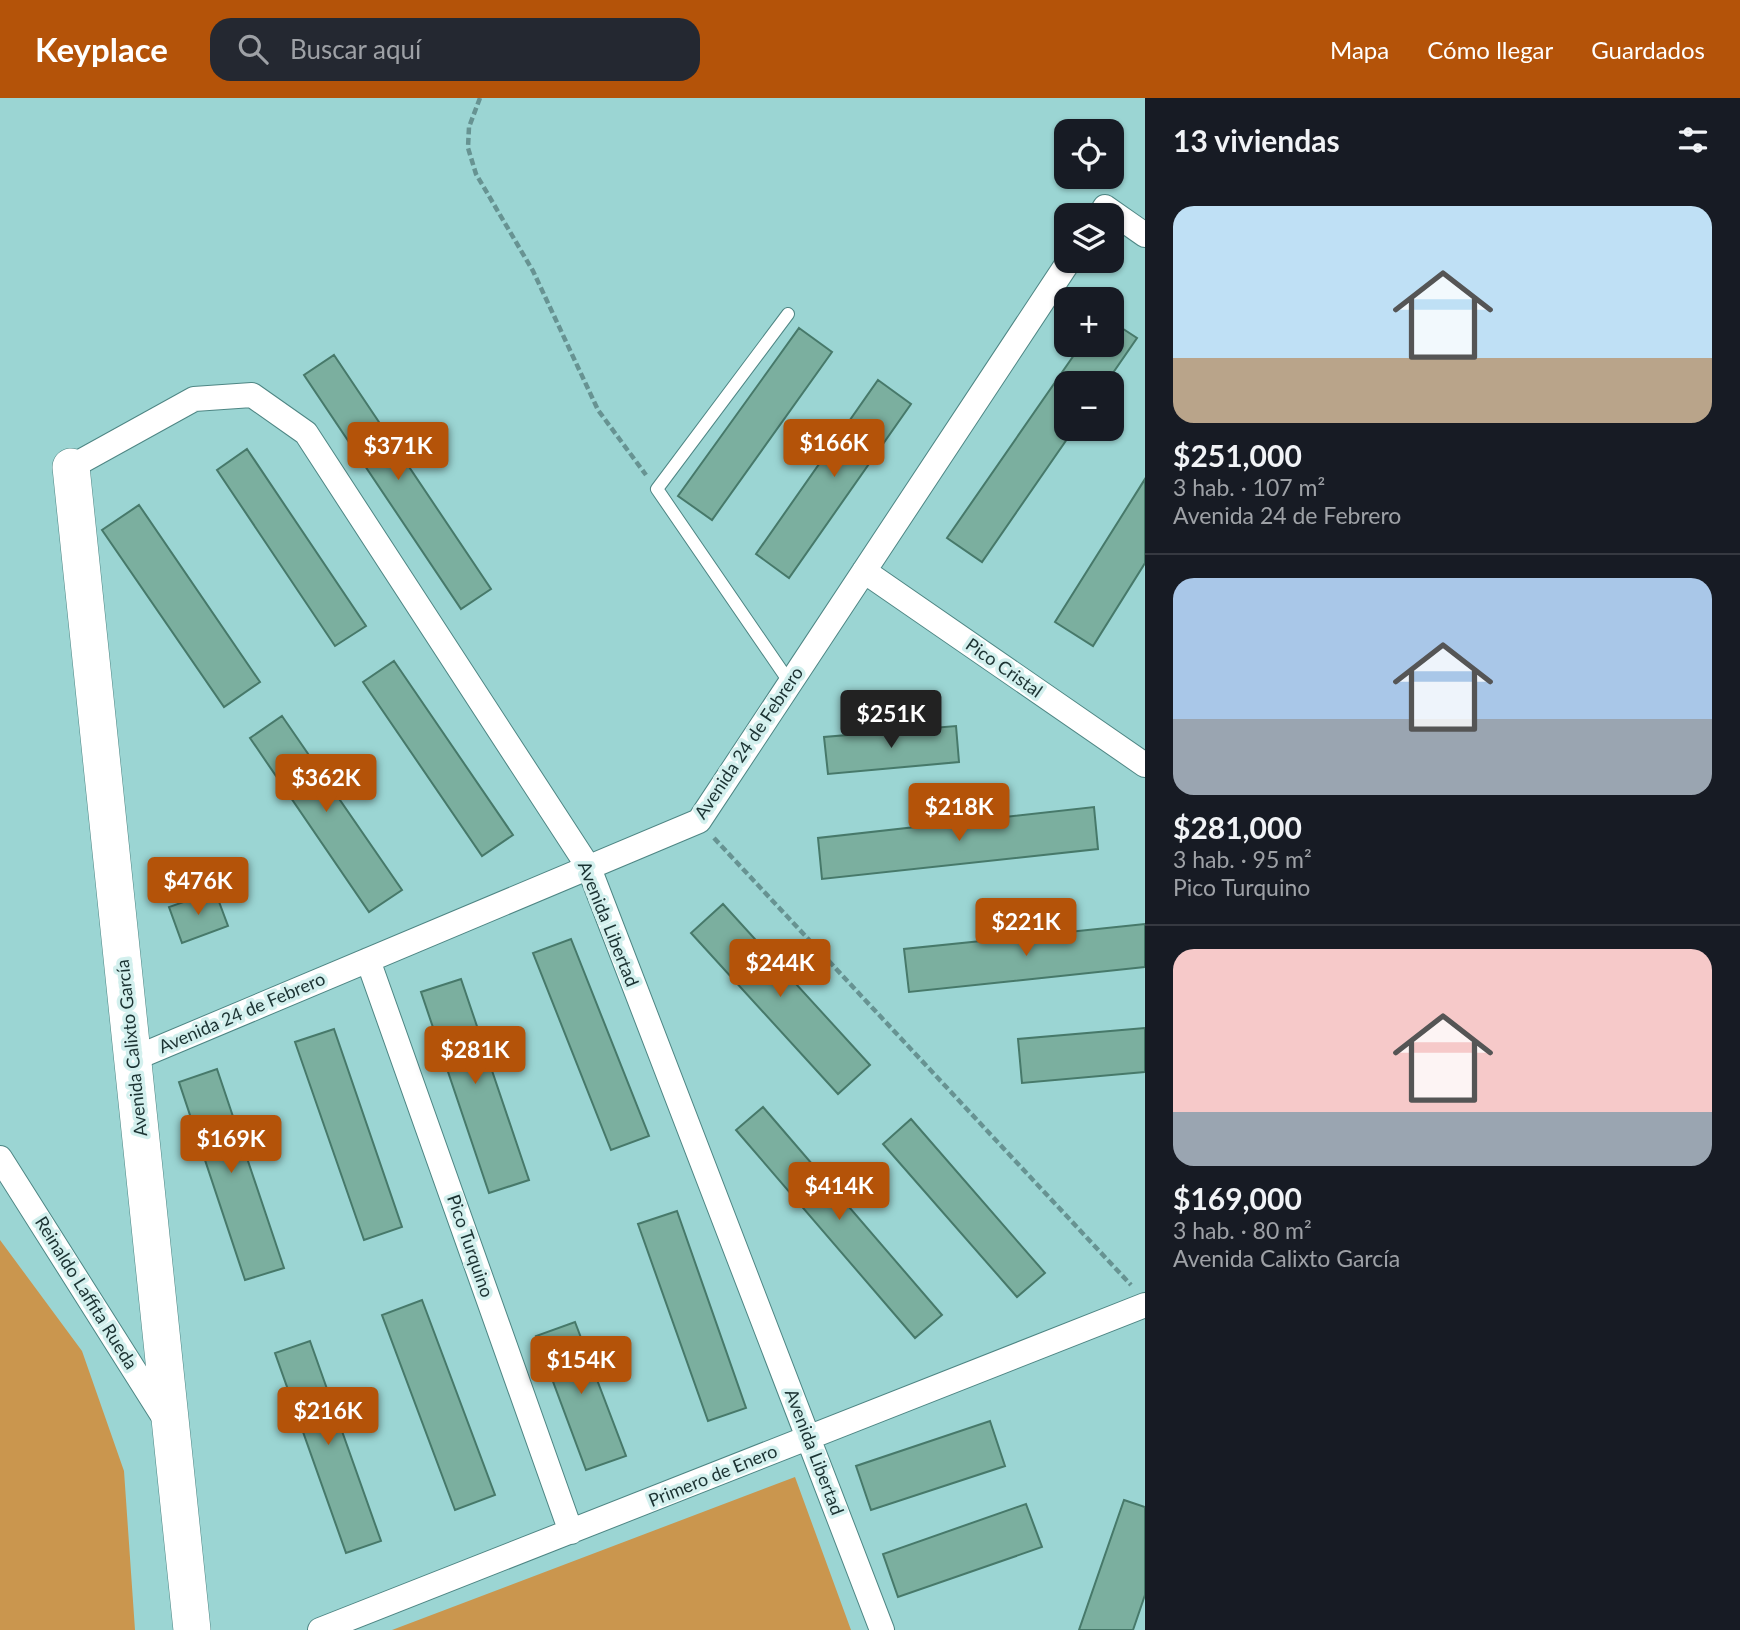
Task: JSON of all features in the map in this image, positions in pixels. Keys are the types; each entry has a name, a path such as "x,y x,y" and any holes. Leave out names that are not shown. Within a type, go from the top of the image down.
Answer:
{"street":[{"path":"1124,224 1145,236"},
{"name":"Avenida 24 de Febrero","path":"133,1059 699,821 1061,273"},
{"name":"Avenida Libertad","path":"71,467 194,399 251,396 306,433 589,868 882,1630"},
{"name":"Avenida Calixto García","path":"71,467 192,1630"},
{"name":"Pico Cristal","path":"864,571 1145,765"},
{"name":"Pico Turquino","path":"369,960 571,1532"},
{"name":"Reinaldo Laffita Rueda","path":"0,1158 172,1428"},
{"name":"Primero de Enero","path":"320,1630 808,1438 1140,1297"}],"lane":[{"path":"788,314 657,489 790,683"}],"path":[{"path":"480,98 469,127 468,148 476,174 533,271 598,410 657,489"},
{"path":"699,821 1140,1297"}],"shaded area":[{"path":"0,1240 82,1351 124,1471 135,1630 0,1630"},
{"path":"795,1477 851,1630 392,1630"}],"building":[{"path":"799,328 832,352 712,520 678,496"},
{"path":"1124,330 1137,338 1124,357"},
{"path":"334,355 491,589 461,609 304,375"},
{"path":"1073,357 1124,357 1114,371 1063,371"},
{"path":"878,380 911,404 789,578 756,554"},
{"path":"1054,384 1054,441 1066,441 982,562 947,538"},
{"path":"247,449 366,626 335,646 217,470"},
{"path":"1145,479 1145,563 1093,646 1055,622"},
{"path":"139,505 260,682 224,707 102,530"},
{"path":"394,661 513,835 482,856 363,682"},
{"path":"282,716 402,890 369,912 250,738"},
{"path":"956,726 959,762 828,774 824,737"},
{"path":"1094,807 1098,849 822,879 818,838"},
{"path":"215,891 228,926 182,943 169,907"},
{"path":"723,904 870,1065 838,1094 691,933"},
{"path":"1145,924 1145,967 909,992 904,949"},
{"path":"571,939 649,1136 611,1150 533,953"},
{"path":"461,979 529,1180 489,1193 421,992"},
{"path":"1145,1028 1145,1072 1022,1083 1018,1039"},
{"path":"334,1029 402,1227 364,1240 295,1042"},
{"path":"217,1069 284,1268 245,1280 179,1082"},
{"path":"763,1107 942,1315 915,1338 736,1130"},
{"path":"911,1119 1045,1273 1017,1297 883,1144"},
{"path":"677,1211 746,1408 708,1421 638,1224"},
{"path":"422,1300 495,1495 455,1510 382,1315"},
{"path":"575,1322 626,1456 586,1470 536,1336"},
{"path":"310,1341 381,1541 346,1553 275,1353"},
{"path":"990,1421 1005,1466 871,1510 856,1466"},
{"path":"1124,1500 1145,1507 1145,1595 1133,1630 1079,1630"},
{"path":"1026,1504 1042,1547 898,1597 883,1554"}]}
